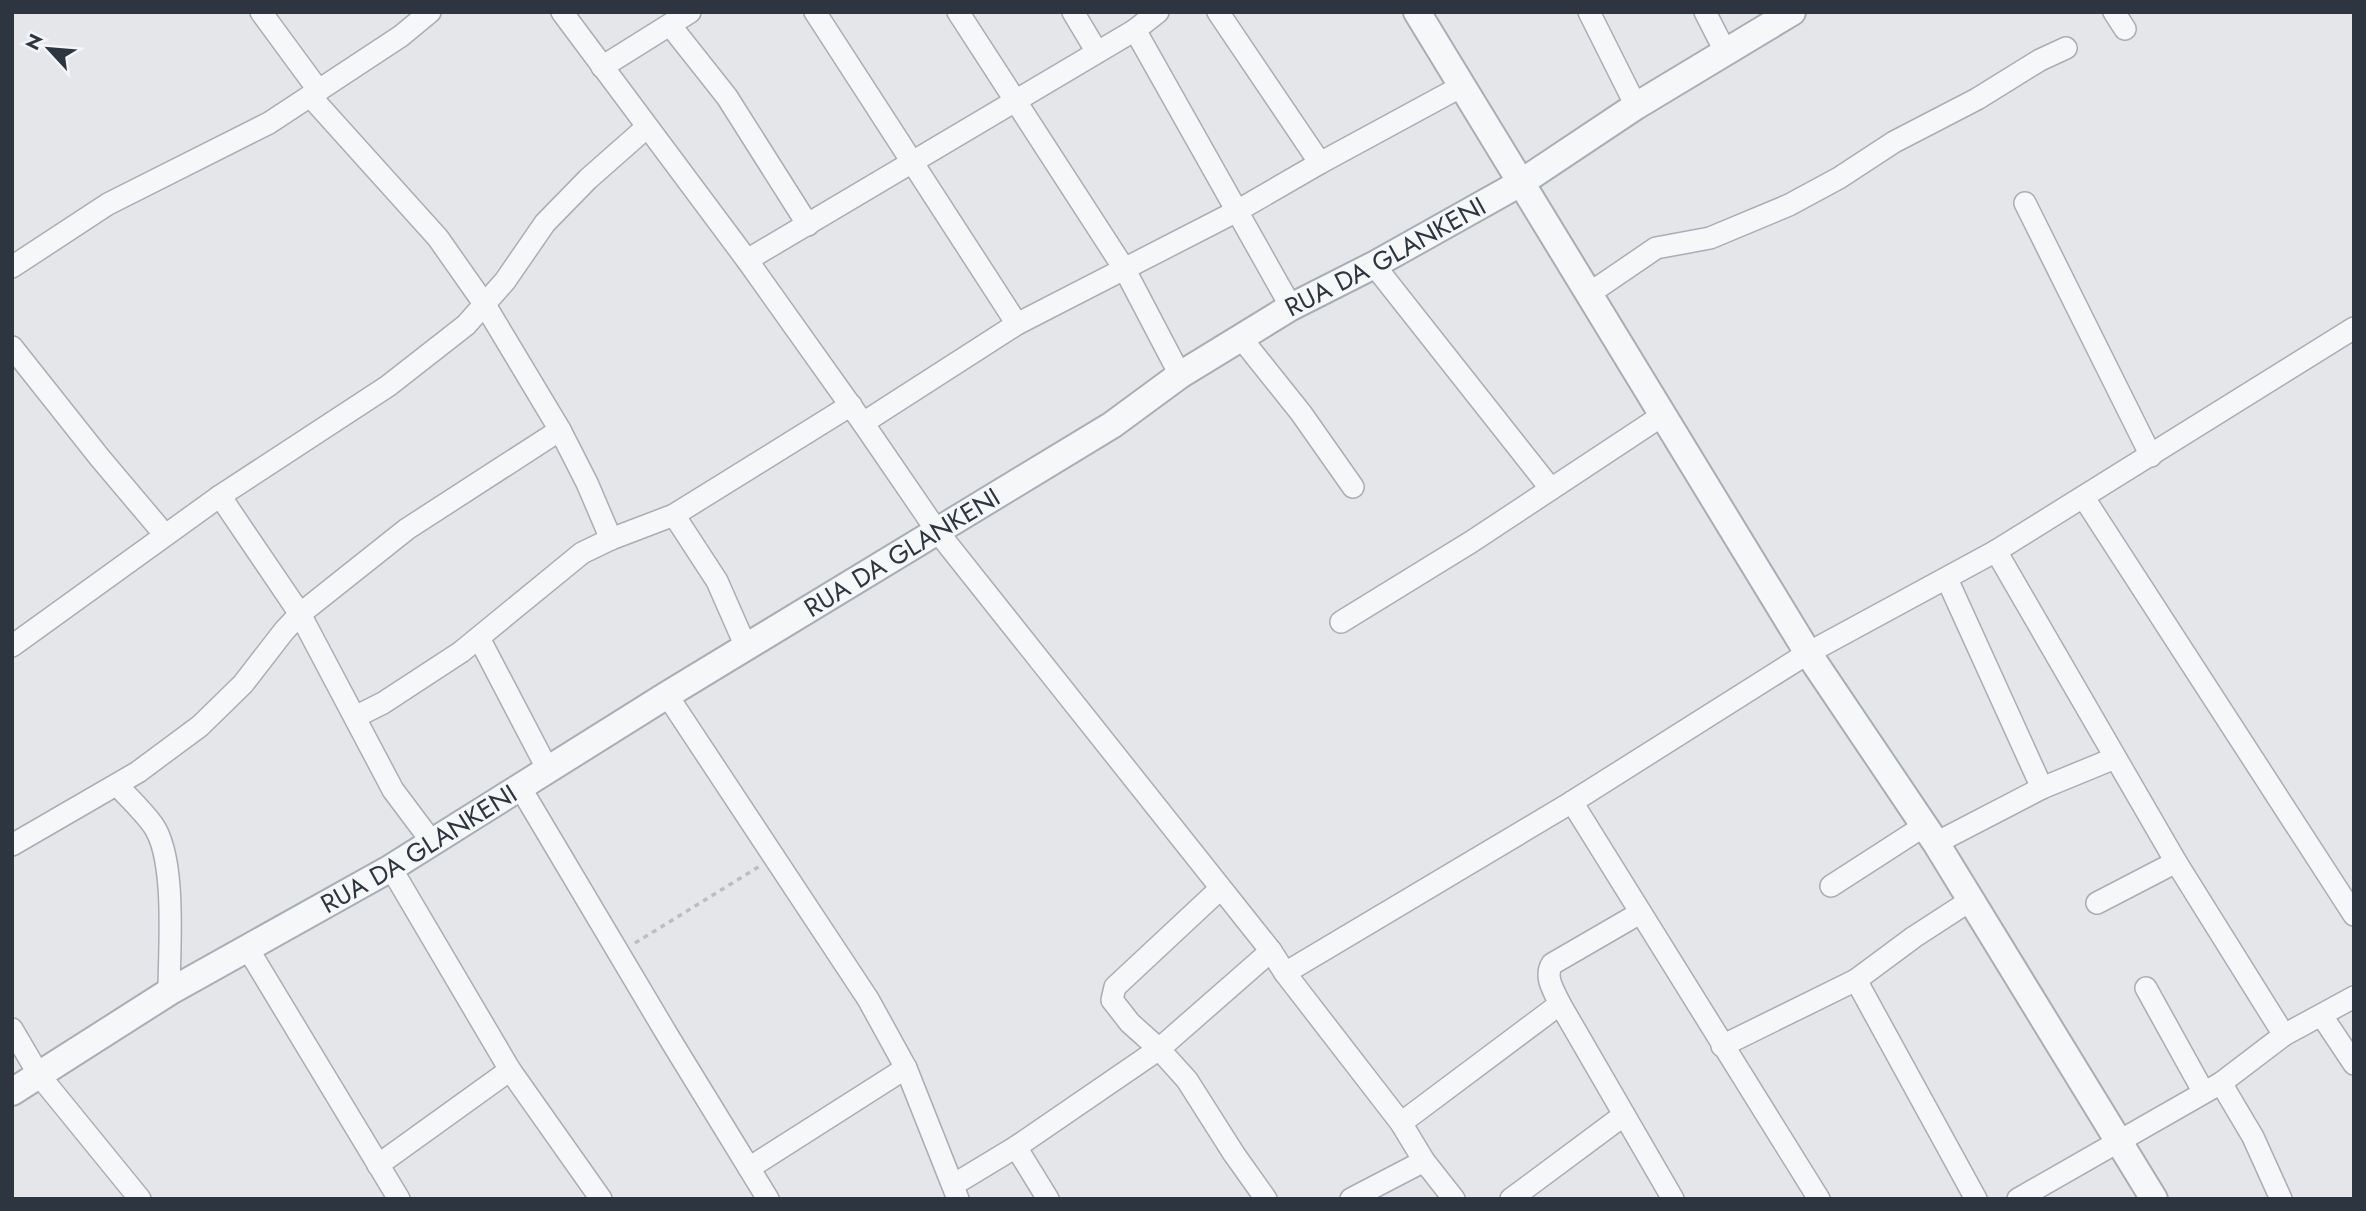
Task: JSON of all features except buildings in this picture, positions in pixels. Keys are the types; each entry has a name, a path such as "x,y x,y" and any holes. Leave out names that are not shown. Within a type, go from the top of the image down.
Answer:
{"street":[{"path":"261,12 315,94 438,238 485,305 560,430 587,482 611,539"},
{"path":"12,267 108,204 269,123 401,36 430,12"},
{"path":"562,12 747,260 937,531 1271,951 1401,1123 1424,1161 1454,1199"},
{"path":"602,67 690,12"},
{"path":"814,12 1017,324"},
{"path":"958,12 1125,270 1180,375"},
{"path":"1073,12 1097,52"},
{"path":"747,260 1135,30 1158,12"},
{"path":"1218,12 1320,163"},
{"path":"1417,12 1808,653 1930,834 2154,1199"},
{"path":"1589,12 1636,106"},
{"path":"1705,12 1726,54"},
{"name":"RUA DA GLANKENI","path":"12,1092 169,992 391,868 667,695 1112,425 1180,375 1291,307 1374,265 1522,182 1636,106 1792,12"},
{"path":"670,25 727,97 808,225"},
{"path":"1135,30 1291,307"},
{"path":"1590,293 1657,248 1710,238 1790,205 1839,178 1883,148 2066,48"},
{"path":"863,423 1017,324 1237,211 1462,86"},
{"path":"12,646 219,496 388,386 466,326 485,305 545,223 588,179 647,127"},
{"path":"2025,203 2151,456"},
{"path":"1374,265 1551,489"},
{"path":"1285,973 1572,802 1808,653 1947,579 2084,498 2354,328"},
{"path":"1241,338 1301,413 1353,487"},
{"path":"12,346 165,535"},
{"path":"355,718 383,704 479,638 582,553 674,515 851,405"},
{"path":"1340,622 1471,542 1663,415"},
{"path":"12,845 117,785 200,726 243,684 300,614 407,528 560,430"},
{"path":"219,496 300,614 393,790 432,842"},
{"path":"2084,498 2354,915"},
{"path":"674,515 717,581 746,647"},
{"path":"1996,551 2176,862 2284,1035"},
{"path":"1947,579 2042,788"},
{"path":"479,638 548,770"},
{"path":"667,695 868,999 906,1068 955,1192 1159,1049 1271,951"},
{"path":"1831,886 1930,834 2115,758"},
{"path":"117,785 154,826 162,843 169,898 169,992"},
{"path":"520,787 768,1199"},
{"path":"1572,802 1818,1199"},
{"path":"2097,903 2176,862"},
{"path":"391,868 510,1070 601,1199"},
{"path":"1220,889 1112,991 1112,1000 1130,1023 1159,1049 1187,1080 1266,1199"},
{"path":"1722,1046 1856,981 1914,937 1971,900"},
{"path":"1640,913 1552,964 1548,969 1548,978 1560,1004 1673,1199"},
{"path":"248,949 399,1199"},
{"path":"1856,981 1976,1199"},
{"path":"2146,988 2212,1087 2253,1137 2281,1199"},
{"path":"2018,1199 2212,1087 2284,1035 2354,997"},
{"path":"1401,1123 1560,1004"},
{"path":"2322,1016 2354,1064"},
{"path":"12,1029 39,1075 140,1199"},
{"path":"749,1168 906,1068"},
{"path":"378,1165 510,1070"},
{"path":"1511,1199 1623,1115"},
{"path":"1016,1147 1048,1199"},
{"path":"1351,1199 1424,1161"}],"path":[{"path":"618,953 774,857"}]}
